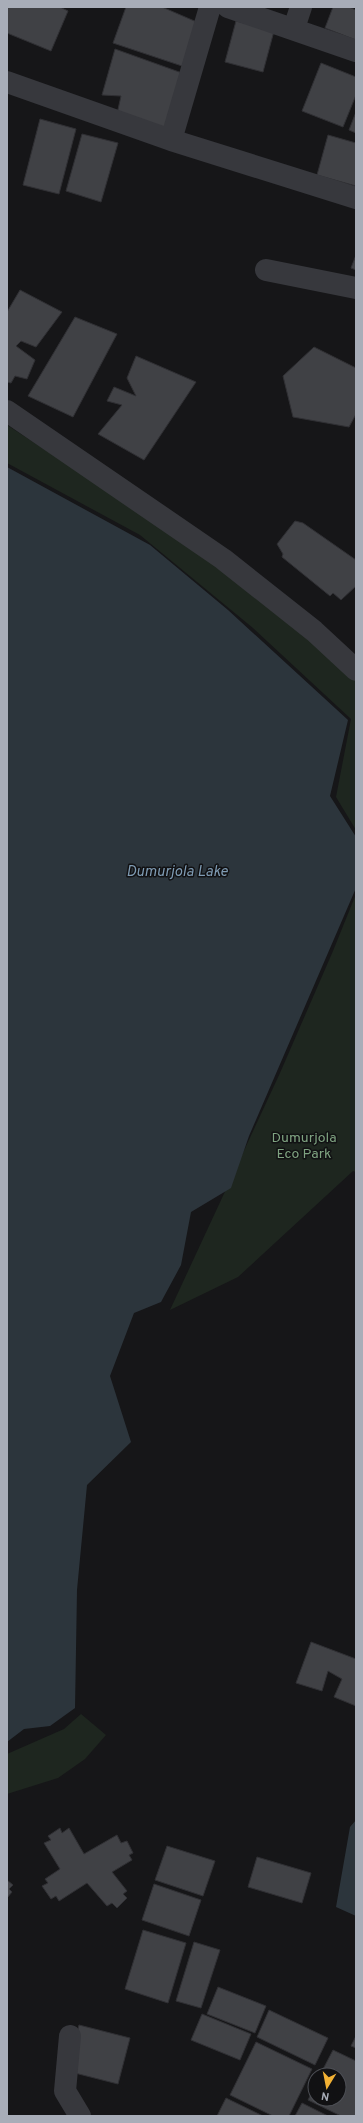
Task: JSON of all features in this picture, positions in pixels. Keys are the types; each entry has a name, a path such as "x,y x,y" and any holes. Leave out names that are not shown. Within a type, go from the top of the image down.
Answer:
{"street":[{"path":"171,140 210,7"},
{"path":"228,7 294,28 356,51"},
{"path":"294,28 301,7"},
{"path":"7,82 171,140 356,198"},
{"path":"266,270 356,288"},
{"path":"7,411 222,558 314,631 356,670"},
{"path":"70,2036 65,2090 80,2116"}],"green space":[{"path":"7,425 208,556 356,677 356,830 336,797 351,719 253,628 140,535 7,463"},
{"name":"Dumurjola Eco Park","path":"356,894 356,1172 353,1171 238,1277 170,1310 280,1073"},
{"path":"81,1714 106,1735 85,1759 58,1778 7,1794 7,1754 64,1729"}],"water":[{"name":"Dumurjola Lake","path":"7,467 150,545 228,610 348,720 330,796 356,837 356,888 249,1136 231,1188 191,1212 181,1265 161,1302 134,1313 110,1376 131,1442 87,1485 77,1590 75,1708 50,1726 24,1729 7,1742"},
{"path":"356,1820 356,1916 336,1907 350,1827"}],"building":[{"path":"7,7 60,7 68,11 51,51 7,33"},
{"path":"126,7 162,7 199,23 182,66 113,43"},
{"path":"333,7 349,7 356,10 356,40 325,28"},
{"path":"236,21 274,31 263,72 225,62"},
{"path":"115,49 182,73 169,129 117,114 121,96 102,95"},
{"path":"321,63 356,77 356,95 343,127 302,111"},
{"path":"356,112 356,133 349,130"},
{"path":"40,119 76,129 59,194 23,185"},
{"path":"82,134 118,143 101,202 66,191"},
{"path":"328,135 356,143 356,186 317,175"},
{"path":"356,255 356,270 351,268"},
{"path":"20,290 62,312 36,347 21,341 16,346 35,360 27,379 15,376 11,383 7,382 7,312"},
{"path":"75,317 117,334 73,417 28,396"},
{"path":"314,347 356,368 356,414 349,427 293,417 283,376"},
{"path":"136,356 196,382 144,460 98,434 122,405 107,401 114,387 136,396 127,378"},
{"path":"295,521 303,523 356,560 356,586 341,600 333,593 330,596 282,557 283,554 277,544"},
{"path":"311,1642 356,1659 356,1706 334,1697 342,1679 328,1671 322,1691 296,1683"},
{"path":"60,1828 62,1833 69,1828 84,1854 117,1835 121,1843 127,1841 133,1853 129,1855 132,1860 112,1872 127,1891 123,1894 127,1898 117,1908 112,1903 107,1906 87,1883 59,1901 56,1896 51,1899 42,1886 48,1883 45,1879 60,1869 44,1843 51,1840 48,1836"},
{"path":"167,1846 215,1861 203,1896 155,1880"},
{"path":"257,1857 311,1873 302,1903 248,1887"},
{"path":"7,1880 13,1885 9,1889 12,1892 7,1898"},
{"path":"154,1884 201,1900 189,1936 142,1920"},
{"path":"143,1930 186,1943 168,2003 125,1989"},
{"path":"194,1942 220,1950 201,2008 176,2001"},
{"path":"218,1987 266,2006 255,2033 207,2014"},
{"path":"269,2010 328,2038 315,2065 257,2037"},
{"path":"202,2014 251,2034 240,2060 191,2040"},
{"path":"79,2025 130,2038 118,2084 67,2071"},
{"path":"356,2036 356,2048 351,2046"},
{"path":"256,2042 308,2067 307,2079 289,2116 273,2116 230,2095"},
{"path":"333,2050 356,2061 356,2116 341,2116 322,2107 347,2107 347,2067 324,2067"},
{"path":"226,2098 263,2116 217,2116"},
{"path":"302,2103 307,2107 328,2116 295,2116"}]}
